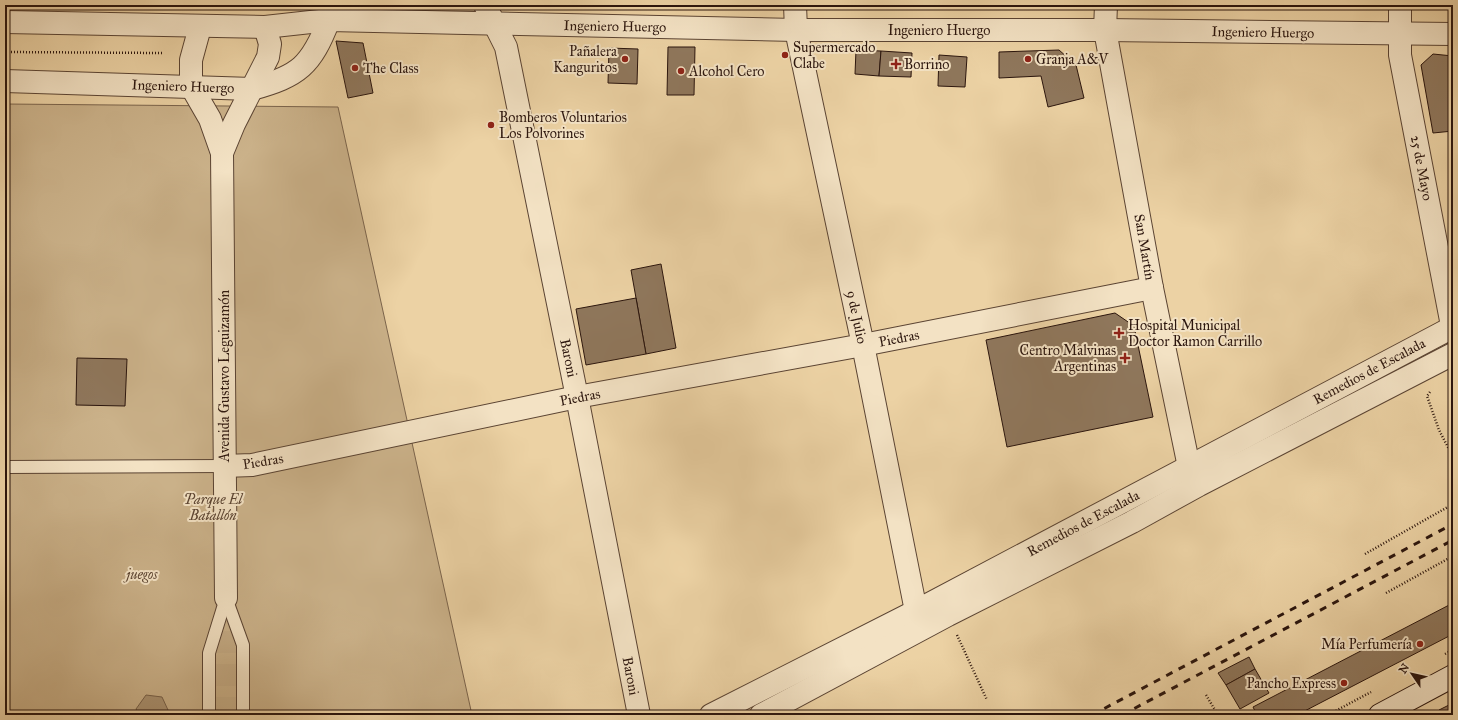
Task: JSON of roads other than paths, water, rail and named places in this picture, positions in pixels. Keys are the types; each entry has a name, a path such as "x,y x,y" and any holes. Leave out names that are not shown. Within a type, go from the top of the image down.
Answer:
{"street":[{"name":"9 de Julio","path":"795,5 796,30 920,620"},
{"name":"San Martín","path":"1106,5 1105,30 1152,288 1194,476"},
{"name":"25 de Mayo","path":"1400,5 1400,55 1452,329"},
{"name":"Ingeniero Huergo","path":"5,22 200,27 265,27 326,13 490,14 796,30 1105,30 1453,34"},
{"name":"Ingeniero Huergo","path":"5,80 252,89 294,74 310,59 323,36 326,13"},
{"name":"Baroni","path":"490,14 506,46 578,397 639,715"},
{"path":"200,27 191,60 191,86 210,120 222,153"},
{"path":"222,153 234,124 268,57 270,44 265,27"},
{"name":"Avenida Gustavo Leguizamón","path":"222,153 226,598"},
{"name":"Piedras","path":"224,466 252,465 578,397 863,345 1152,288"},
{"name":"Remedios de Escalada","path":"761,715 920,620 1194,476 1452,329"},
{"name":"Remedios de Escalada","path":"711,715 920,620 948,615 1132,522 1194,476 1453,354"},
{"path":"1380,715 1453,676"}],"lane":[{"name":"Piedras","path":"5,467 224,466"},
{"path":"209,715 209,653 226,598"},
{"path":"226,598 243,645 243,715"}],"tunnel":[{"path":"226,598 226,715"}],"railway":[{"path":"1092,715 1453,524"},
{"path":"1122,715 1453,540"}],"place":[{"name":"Supermercado Clabe","path":"785,55"},
{"name":"Pañalera Kanguritos","path":"625,59"},
{"name":"Granja A&V","path":"1028,59"},
{"name":"Borrino","path":"896,64"},
{"name":"The Class","path":"355,68"},
{"name":"Alcohol Cero","path":"681,71"},
{"name":"Bomberos Voluntarios Los Polvorines","path":"491,125"},
{"name":"Hospital Municipal Doctor Ramon Carrillo","path":"1119,333"},
{"name":"Centro Malvinas Argentinas","path":"1125,358"},
{"name":"Mía Perfumería","path":"1420,644"},
{"name":"Pancho Express","path":"1344,683"}],"park label":[{"name":"Parque El Batallón","path":"213,508"},
{"name":"juegos","path":"142,574"}]}
